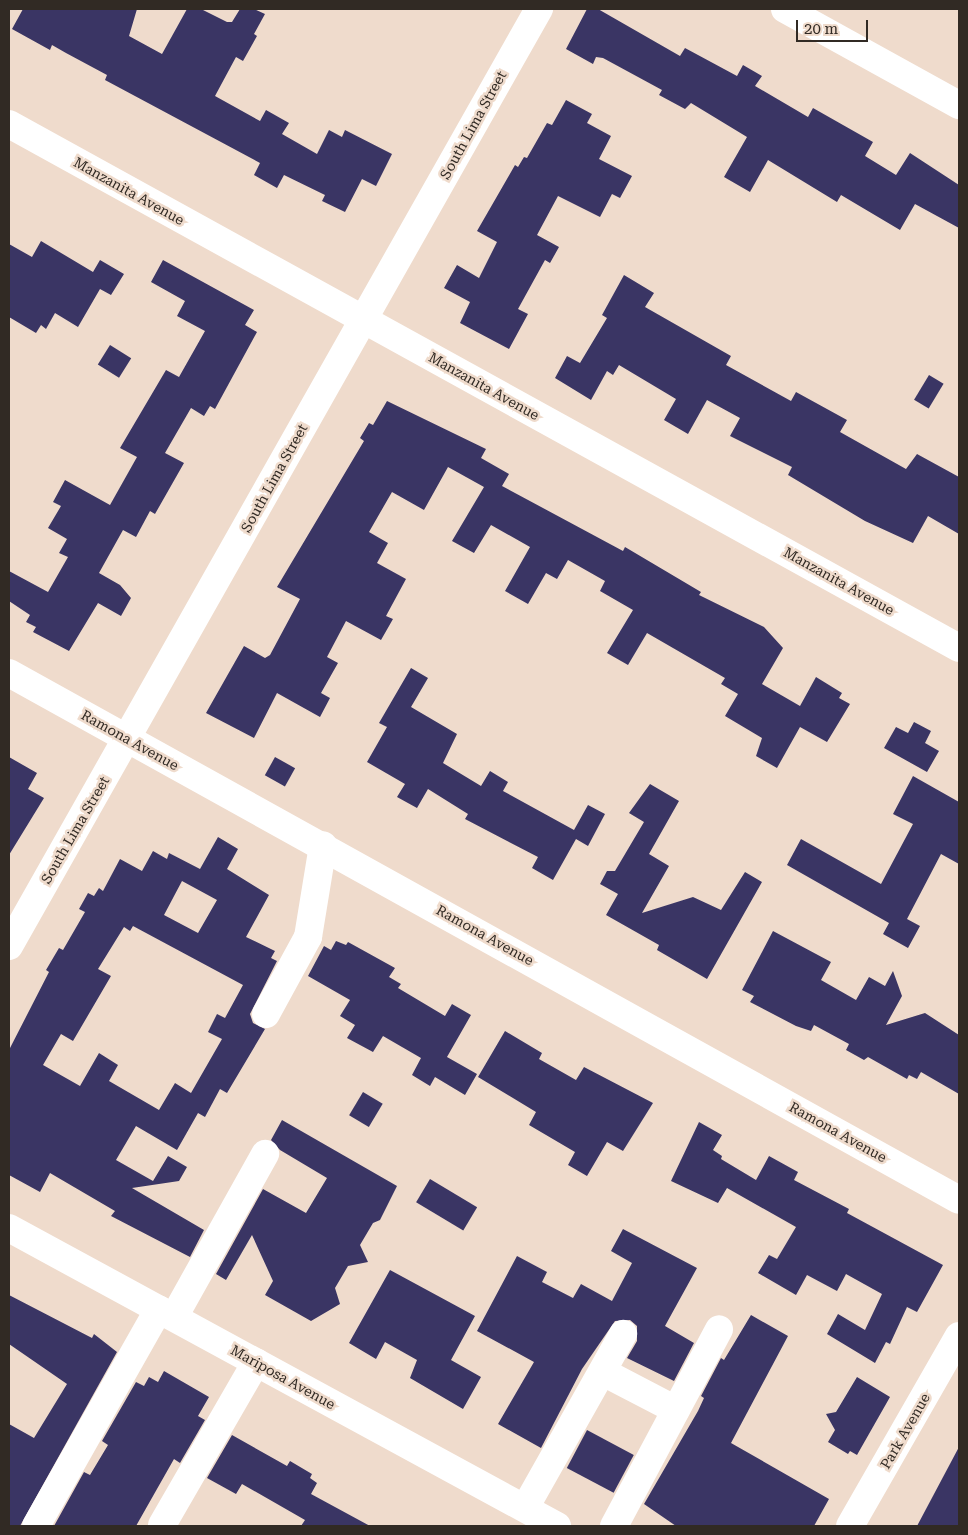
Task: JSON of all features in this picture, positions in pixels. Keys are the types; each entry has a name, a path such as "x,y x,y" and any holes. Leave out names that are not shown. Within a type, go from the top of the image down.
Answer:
{"street":[{"name":"South Lima Street","path":"9,946 538,9"},
{"path":"785,9 959,104"},
{"name":"Manzanita Avenue","path":"9,124 959,648"},
{"name":"Ramona Avenue","path":"9,673 324,845 959,1200"},
{"path":"266,1014 308,937 324,845"},
{"path":"36,1526 264,1154"},
{"name":"Mariposa Avenue","path":"9,1228 557,1526"},
{"path":"614,1526 719,1329"},
{"path":"525,1508 624,1334"},
{"name":"Park Avenue","path":"850,1526 959,1336"},
{"path":"162,1525 256,1362"},
{"path":"603,1372 676,1410"}],"building":[{"path":"23,9 137,9 129,36 162,54 187,9 201,9 227,22 232,22 240,9 254,9 265,14 254,34 257,36 243,61 236,57 215,96 260,121 266,110 289,123 282,134 317,154 329,130 342,137 345,130 392,154 376,186 362,179 345,212 322,201 325,195 284,175 277,188 254,175 260,163 105,80 107,75 52,45 50,50 12,29"},
{"path":"587,9 598,9 680,56 685,48 737,76 743,65 762,76 755,86 808,117 813,108 873,142 865,156 896,175 910,153 959,185 959,228 915,204 900,230 841,195 837,202 768,160 750,192 724,177 747,137 691,103 685,109 659,95 662,90 603,58 596,57 593,64 566,49"},
{"path":"566,100 592,114 587,123 611,136 599,159 632,176 620,198 612,194 600,217 558,196 537,235 559,247 550,263 545,260 518,309 528,314 509,349 460,323 470,302 444,288 457,265 479,278 497,242 477,231 515,165 518,167 524,157 527,158 547,123 552,125"},
{"path":"41,241 93,272 100,260 124,274 111,295 100,289 78,327 55,313 46,329 41,325 36,333 9,317 9,244 32,257"},
{"path":"163,260 254,310 245,325 257,332 215,409 210,406 204,416 191,408 165,453 184,463 155,514 150,511 136,537 123,530 99,573 120,585 131,598 121,616 98,603 69,651 33,632 36,627 26,622 30,615 9,601 9,571 48,592 68,557 59,553 67,539 48,528 61,506 53,502 65,480 110,505 137,457 120,448 166,370 179,377 205,331 177,316 185,301 151,282"},
{"path":"624,275 654,293 645,307 731,356 726,365 791,401 796,392 847,420 840,432 906,469 917,454 959,477 959,534 928,516 913,543 865,521 788,475 792,467 730,436 740,418 707,400 688,434 664,420 676,399 619,365 613,375 607,371 591,400 555,378 567,356 580,363 607,318 602,315"},
{"path":"110,345 131,358 119,378 98,365"},
{"path":"929,375 944,384 929,409 914,400"},
{"path":"387,401 486,449 481,458 509,474 502,486 623,551 625,547 701,592 699,595 764,627 783,648 762,684 800,706 816,677 842,693 839,698 850,704 827,742 800,727 777,768 756,756 762,738 725,716 738,694 721,684 725,678 647,633 628,665 607,653 633,610 600,591 605,581 568,560 557,579 546,573 528,604 505,591 530,547 491,525 474,553 452,541 484,487 448,467 424,510 392,492 369,532 388,543 377,563 406,579 386,616 393,619 381,640 346,621 327,657 338,663 321,693 330,698 320,717 277,693 254,738 206,713 244,646 265,658 270,655 300,599 277,587 364,441 360,438 369,423 373,425"},
{"path":"411,668 428,678 411,707 457,734 443,763 481,786 490,771 508,782 503,791 574,830 588,805 605,814 588,846 576,839 553,880 532,868 538,857 465,819 468,814 428,789 417,808 397,797 405,784 367,762 387,727 379,723"},
{"path":"914,722 931,731 925,743 939,751 927,772 884,748 896,727 908,733"},
{"path":"9,757 37,773 28,789 44,798 9,855"},
{"path":"275,757 295,768 285,787 265,775"},
{"path":"913,776 959,802 959,864 941,854 907,919 920,926 908,948 883,934 889,923 787,865 801,839 881,884 913,824 893,814"},
{"path":"650,784 679,801 649,854 669,866 642,913 693,897 721,910 745,872 762,882 707,979 657,950 659,945 606,915 618,894 600,884 607,871 615,871 644,822 629,813"},
{"path":"218,837 238,849 227,869 269,895 246,937 275,951 271,958 277,961 250,1014 253,1023 265,1029 227,1093 220,1089 205,1117 198,1113 177,1150 136,1126 116,1160 153,1181 168,1156 187,1167 179,1181 132,1188 204,1230 190,1257 111,1216 115,1211 50,1173 40,1192 9,1175 9,1050 49,972 46,970 59,948 63,950 85,912 79,909 88,893 94,896 99,888 103,891 120,859 142,871 153,851 167,859 169,853 200,869","holes":["182,881 217,900 198,933 164,915","133,926 243,985 225,1018 217,1014 208,1032 222,1039 191,1093 175,1083 159,1110 109,1081 118,1065 99,1053 80,1086 43,1065 61,1034 73,1041 111,976 98,969 124,927 130,931"]},
{"path":"773,931 831,962 821,980 856,1000 869,977 885,986 893,971 902,996 886,1025 925,1013 959,1035 959,1094 921,1072 917,1079 909,1075 907,1079 868,1057 864,1060 846,1050 849,1044 814,1025 811,1031 796,1026 750,1002 754,996 742,990"},
{"path":"336,941 346,945 348,942 395,968 389,977 401,984 398,988 445,1016 452,1004 471,1015 447,1057 477,1074 465,1095 435,1077 430,1086 412,1075 421,1058 383,1036 373,1052 347,1038 355,1025 340,1016 350,1000 308,976 324,946 331,950"},
{"path":"505,1031 542,1053 539,1059 576,1080 584,1067 653,1103 623,1151 607,1142 587,1176 568,1165 575,1152 529,1125 536,1112 478,1077"},
{"path":"363,1092 383,1104 369,1127 349,1115"},
{"path":"282,1120 397,1186 380,1220 373,1223 360,1245 368,1262 348,1266 335,1288 340,1304 311,1321 265,1295 273,1281 252,1235 226,1280 216,1274 263,1189 306,1213 327,1178 280,1150 271,1140"},
{"path":"699,1122 722,1135 713,1150 722,1156 721,1159 756,1180 769,1156 798,1172 794,1180 849,1209 847,1213 943,1265 917,1312 907,1307 890,1344 886,1342 875,1363 827,1334 838,1314 865,1330 882,1294 846,1274 837,1291 807,1275 796,1295 758,1273 769,1255 777,1259 796,1227 727,1188 718,1203 671,1181"},
{"path":"430,1179 477,1207 463,1230 416,1202"},
{"path":"623,1229 697,1268 665,1326 694,1343 674,1381 627,1358 637,1341 637,1326 630,1320 615,1321 582,1369 541,1448 498,1424 534,1362 477,1331 517,1256 547,1272 542,1282 573,1298 581,1284 612,1301 632,1263 611,1251"},
{"path":"390,1270 475,1316 451,1360 481,1377 463,1409 410,1378 417,1360 385,1342 376,1359 349,1343"},
{"path":"9,1295 92,1338 94,1334 117,1352 20,1526 9,1526 9,1424 34,1438 67,1384 9,1344"},
{"path":"751,1315 788,1336 731,1443 829,1499 814,1526 676,1526 644,1504 698,1411 704,1398 701,1396 721,1358 724,1360"},
{"path":"164,1371 209,1397 198,1416 205,1420 180,1463 174,1459 136,1526 54,1526 84,1472 90,1475 108,1445 102,1441 136,1382 144,1386 149,1377 158,1382"},
{"path":"857,1377 890,1397 857,1455 850,1451 848,1454 828,1442 835,1430 826,1414 836,1412"},
{"path":"587,1430 634,1455 614,1493 567,1468"},
{"path":"232,1435 287,1466 290,1461 312,1474 310,1478 317,1483 311,1494 370,1526 301,1526 305,1520 242,1484 236,1494 207,1478"},
{"path":"959,1447 959,1526 917,1526"}]}
